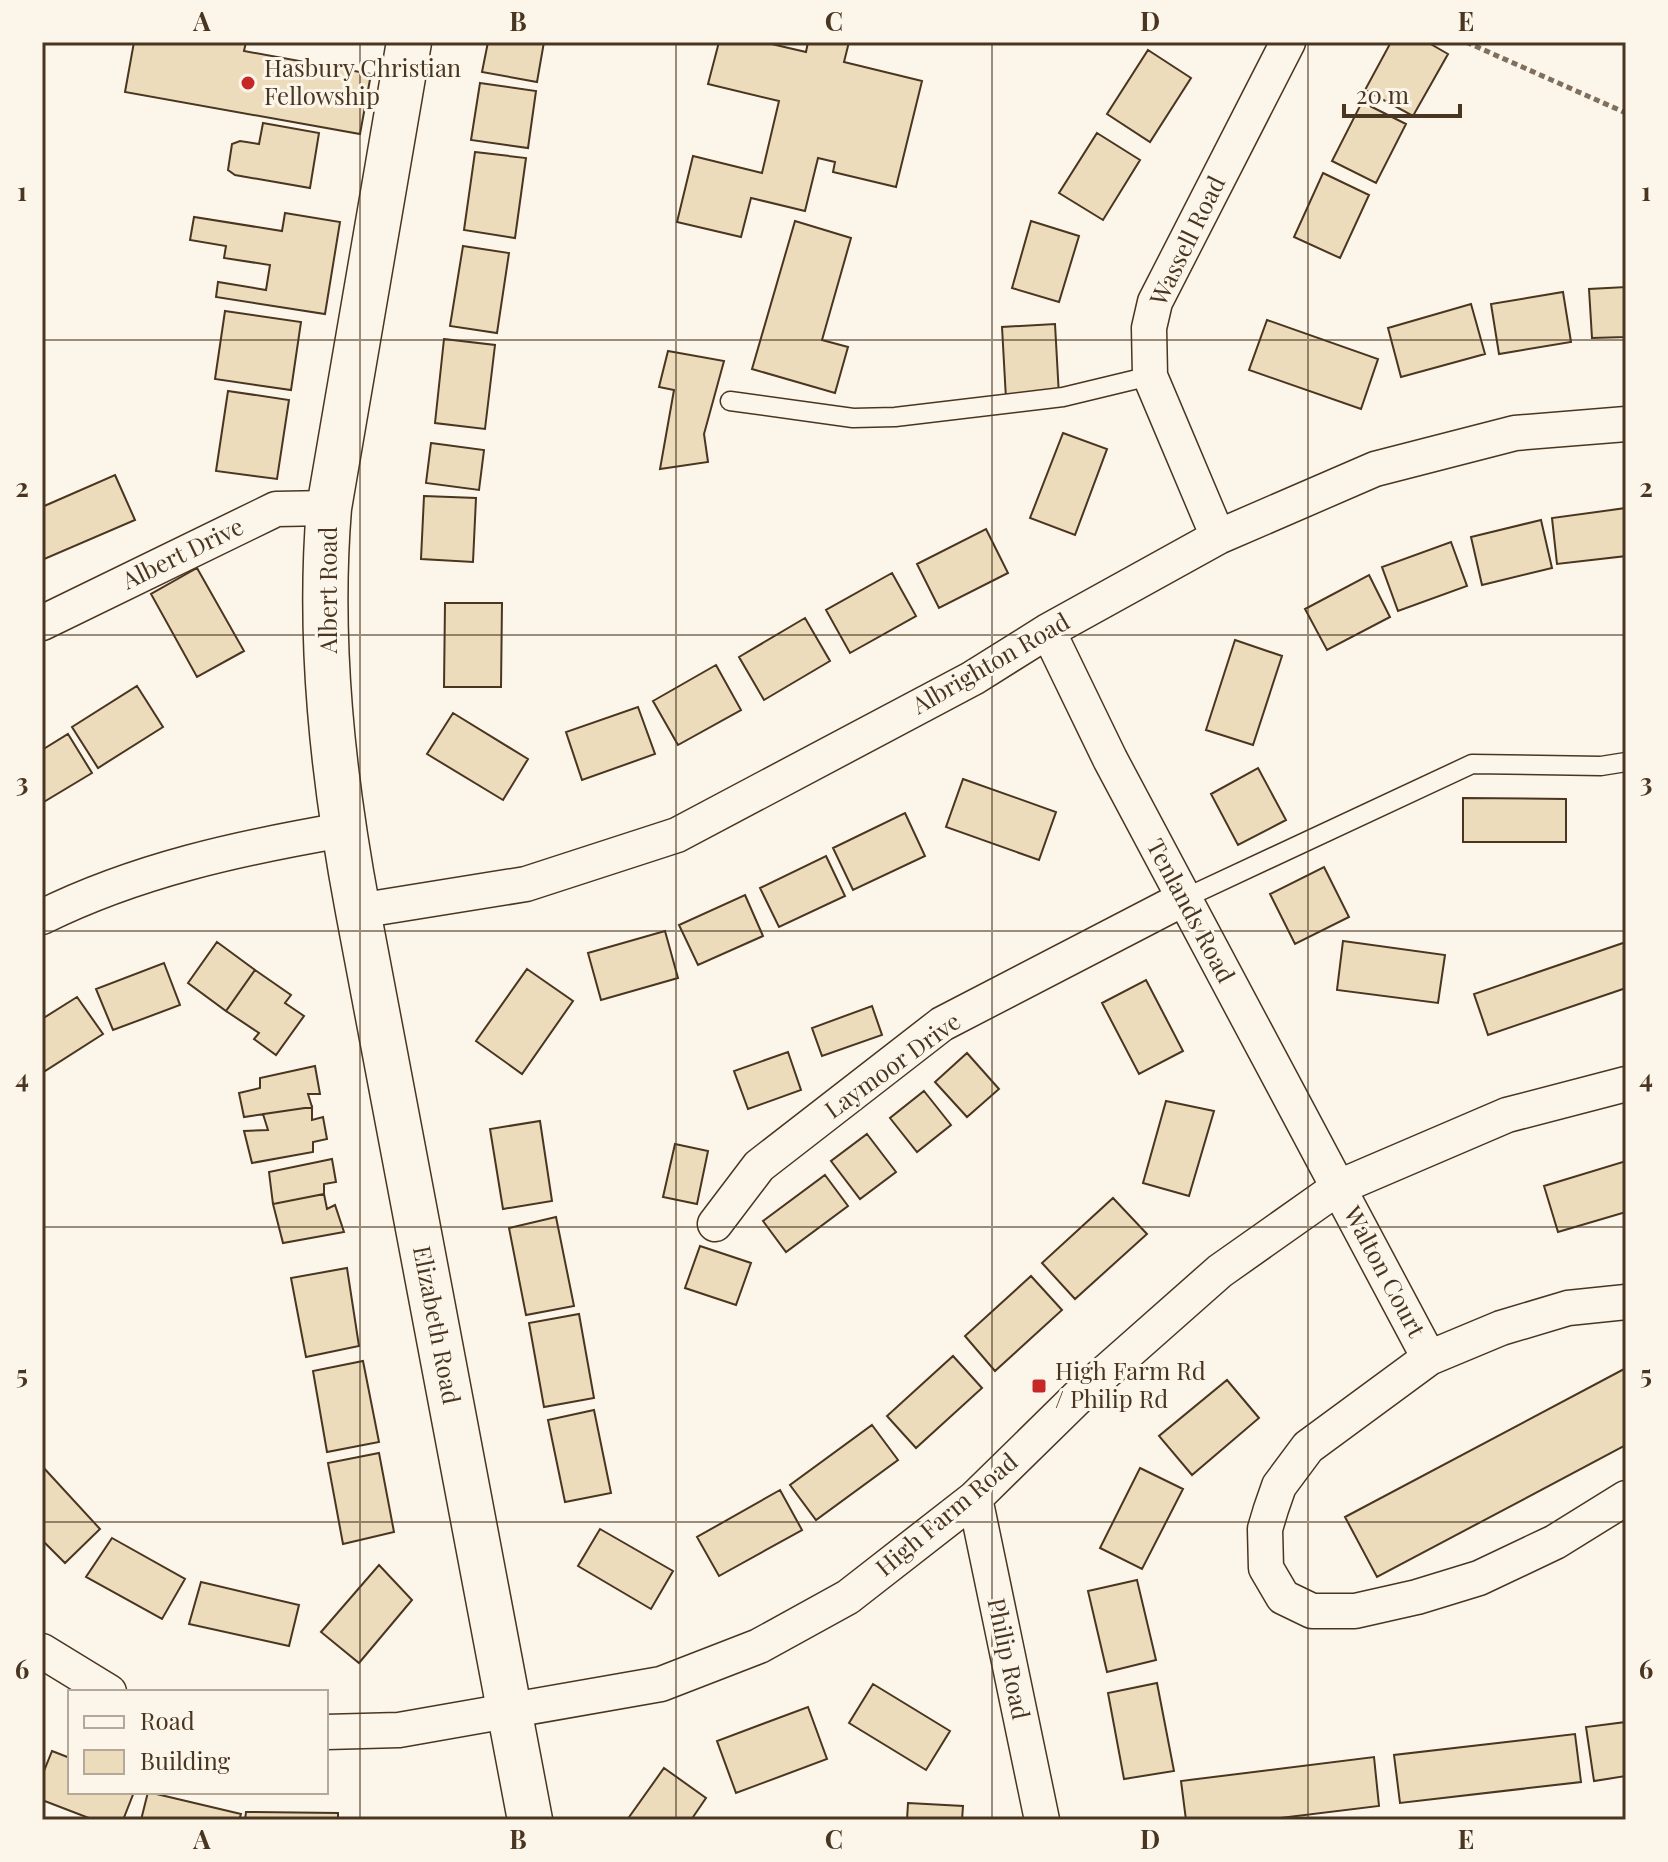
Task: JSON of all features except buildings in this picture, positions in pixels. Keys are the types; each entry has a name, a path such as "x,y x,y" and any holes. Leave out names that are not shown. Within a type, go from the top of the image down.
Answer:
{"street":[{"name":"Albert Road","path":"343,830 331,724 325,564 329,508 409,42"},
{"name":"Wassell Road","path":"1218,537 1150,376 1149,328 1155,302 1288,42"},
{"name":"Albrighton Road","path":"358,911 526,884 677,835 973,678 1048,631 1218,537 1375,469 1515,433 1626,424"},
{"name":"Albert Drive","path":"42,623 276,509 329,508"},
{"name":"Tenlands Road","path":"1048,631 1183,899 1339,1187"},
{"name":"Elizabeth Road","path":"343,830 530,1820"},
{"path":"42,917 87,894 169,867 261,844 343,830"},
{"name":"Laymoor Drive","path":"715,1224 759,1166 942,1024 1183,899"},
{"name":"High Farm Road","path":"328,1732 399,1730 661,1684 759,1646 848,1597 975,1498 1082,1393 1220,1271 1339,1187 1507,1115 1626,1084"},
{"name":"Walton Court","path":"1339,1187 1429,1358"},
{"name":"Walton Court","path":"1626,1302 1568,1308 1501,1328 1429,1358 1308,1447 1279,1486 1265,1529 1266,1568 1283,1597 1312,1611 1355,1611 1417,1597 1479,1578 1555,1542 1626,1498"},
{"name":"Philip Road","path":"975,1498 1042,1820"},
{"path":"42,1651 106,1690"}],"lane":[{"path":"730,401 853,418 895,417 1063,397 1150,376"},
{"path":"1183,899 1472,764 1601,766 1626,762"}],"path":[{"path":"1466,42 1626,113"}],"place":[{"name":"Hasbury Christian Fellowship","path":"248,83"},
{"name":"High Farm Rd / Philip Rd","path":"1039,1386"}]}
